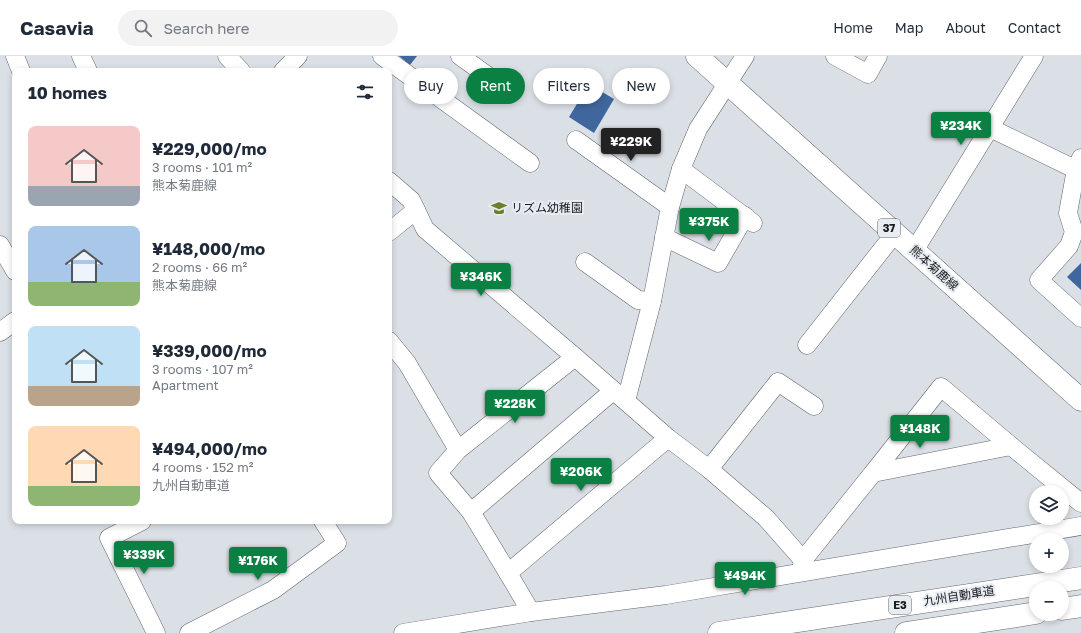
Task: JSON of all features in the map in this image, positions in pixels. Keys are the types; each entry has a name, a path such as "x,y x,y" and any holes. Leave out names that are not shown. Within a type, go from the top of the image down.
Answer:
{"main road":[{"name":"熊本菊鹿線","path":"697,56 1081,400"},
{"name":"九州自動車道","path":"719,633 1081,578"},
{"path":"1069,608 1081,606"},
{"path":"906,633 1029,614"}],"street":[{"path":"15,56 20,68"},
{"path":"81,56 87,68"},
{"path":"227,56 238,68"},
{"path":"287,68 298,56"},
{"path":"382,56 530,163"},
{"path":"460,56 477,68"},
{"path":"471,512 619,396 652,301 670,207 680,169 698,129 745,56"},
{"path":"835,56 868,74 878,56"},
{"path":"914,251 1034,56"},
{"path":"990,128 1079,166 1068,213 1074,232 1069,246 1039,280 1081,318"},
{"path":"576,140 670,207"},
{"path":"664,237 718,263 749,219 680,169"},
{"path":"392,184 411,200 425,229 668,438 709,469 766,518 802,566"},
{"path":"392,230 416,210"},
{"path":"808,345 895,233"},
{"path":"0,245 12,266"},
{"path":"585,262 638,300 652,301"},
{"path":"0,332 12,323"},
{"path":"392,344 407,363 458,450"},
{"path":"531,612 471,512 438,473 458,450 575,357"},
{"path":"709,469 778,382 814,406"},
{"path":"802,566 941,387 1081,502"},
{"path":"508,573 668,438"},
{"path":"873,473 1011,446"},
{"path":"136,524 109,538 156,633"},
{"path":"190,633 273,590 338,543 325,524"},
{"path":"403,633 531,612 666,595 802,566 1081,526"}],"building":[{"path":"399,56 417,56 410,65"},
{"path":"604,93 612,98 612,102 594,133 569,117 577,104 604,104"},
{"path":"1081,263 1081,290 1067,277"}],"place":[{"name":"リズム幼稚園","path":"499,208"}]}
